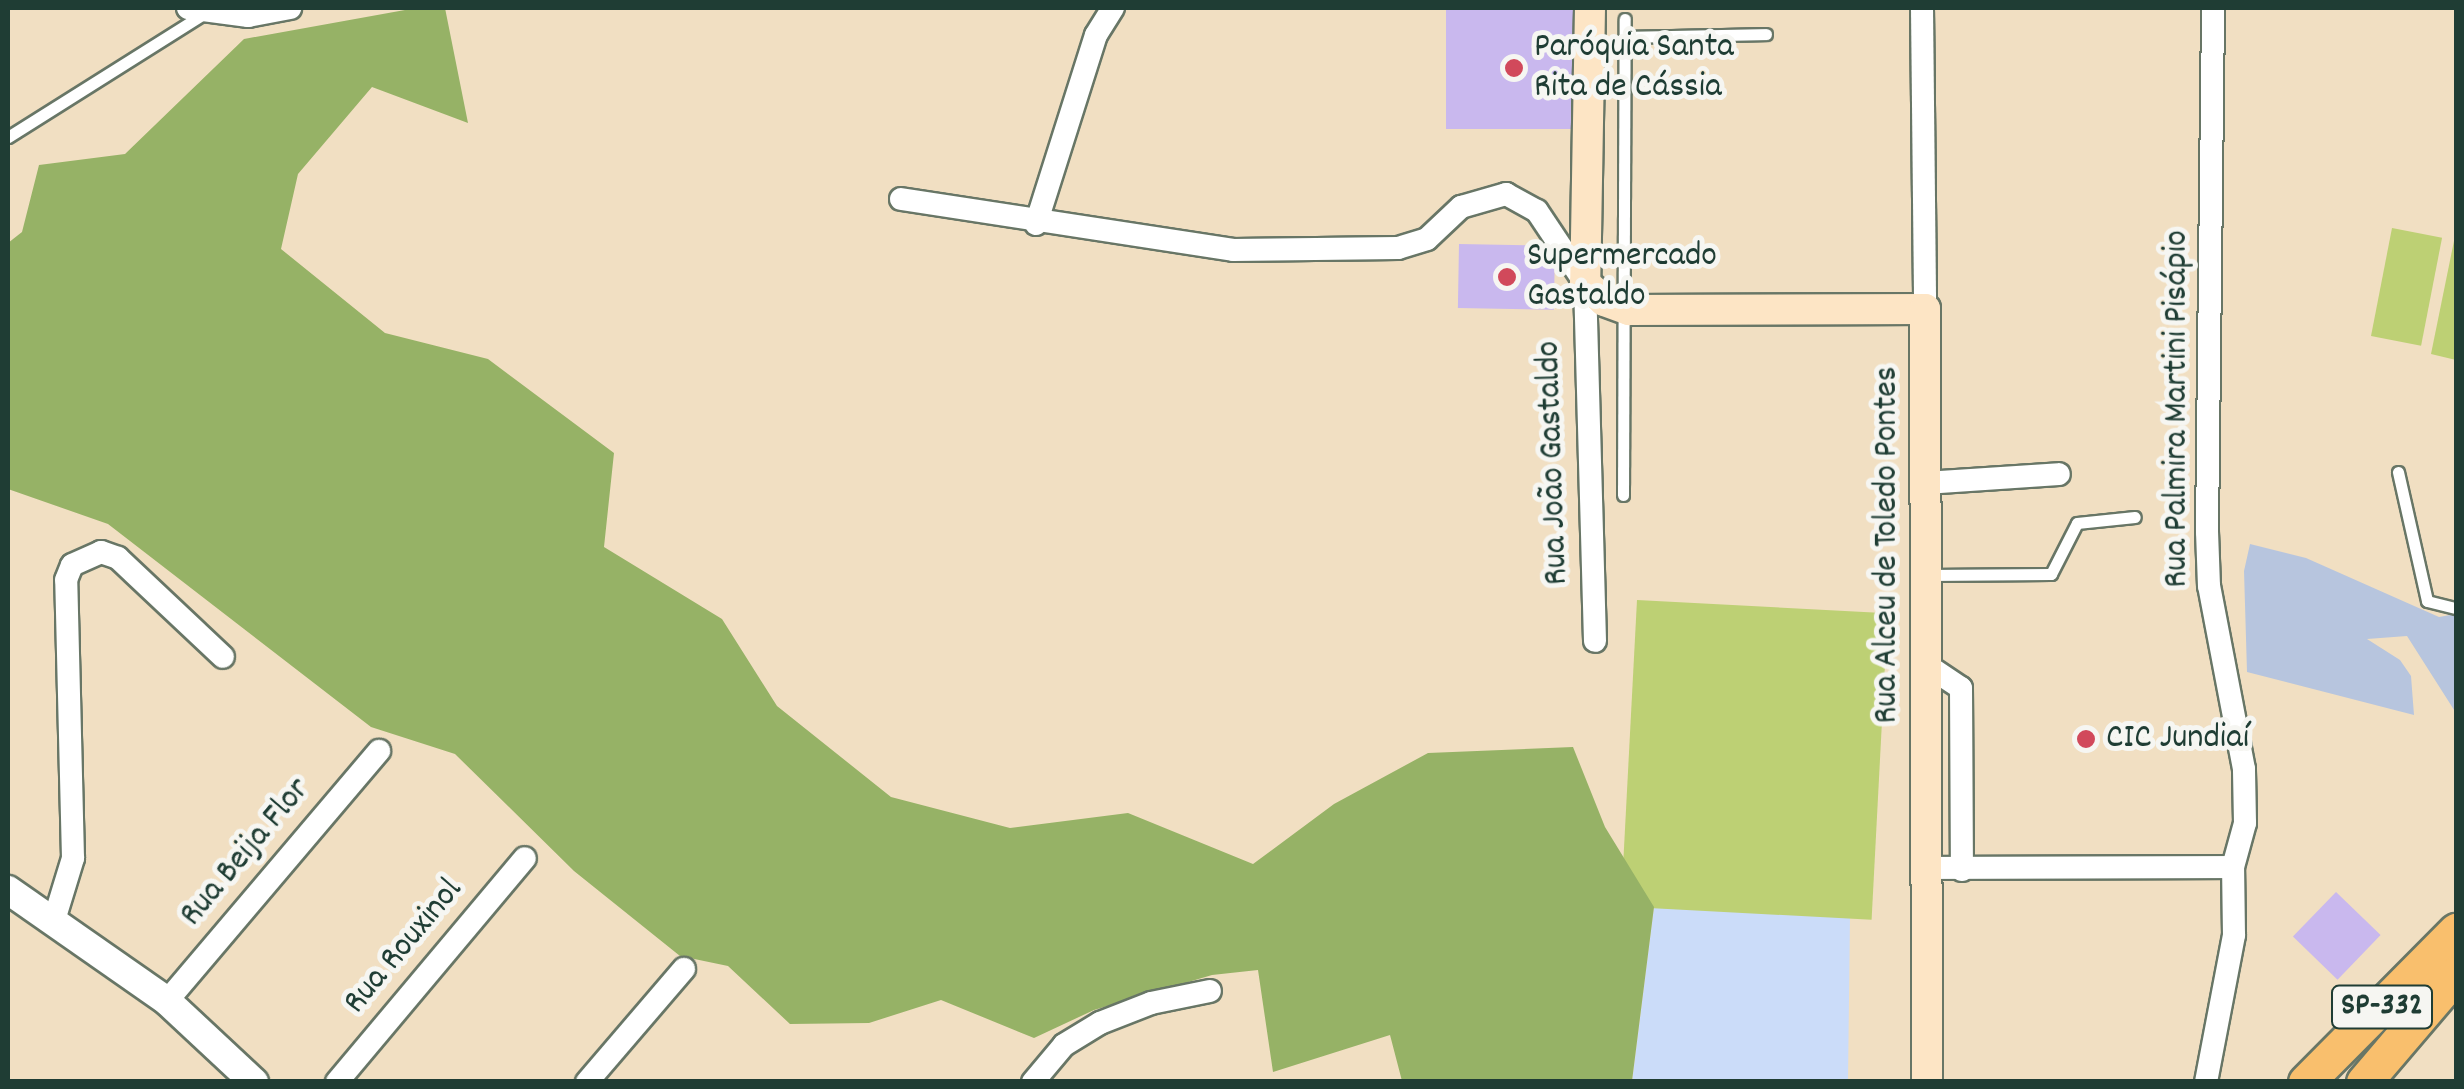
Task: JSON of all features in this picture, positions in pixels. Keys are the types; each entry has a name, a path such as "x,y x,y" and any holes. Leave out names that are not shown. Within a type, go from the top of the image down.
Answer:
{"main road":[{"path":"1590,8 1585,283 1604,301 1628,310 1924,309"},
{"name":"Rua Alceu de Toledo Pontes","path":"1924,309 1927,1082"},
{"name":"SP-332","path":"2306,1082 2456,931"},
{"name":"SP-332","path":"2364,1082 2456,974"}],"street":[{"path":"196,10 248,16 290,8"},
{"path":"1036,224 1096,35 1113,8"},
{"name":"Rua Alceu de Toledo Pontes","path":"1922,8 1924,309"},
{"name":"Rua Palmira Martini Pisápio","path":"2206,1082 2234,934 2233,866 2245,823 2244,769 2210,586 2207,532 2213,8"},
{"path":"901,199 1036,224 1233,250 1398,248 1428,239 1461,207 1506,194 1537,211 1585,283"},
{"name":"Rua João Gastaldo","path":"1585,283 1595,641"},
{"path":"1925,483 2059,474"},
{"path":"55,917 73,858 66,580 72,565 101,552 118,558 222,657"},
{"path":"1926,664 1961,688 1962,870"},
{"name":"Rua Beija Flor","path":"167,1001 379,751"},
{"name":"Rua Rouxinol","path":"337,1082 525,858"},
{"path":"1926,868 2233,866"},
{"path":"8,890 55,917 167,1001 254,1082"},
{"path":"587,1082 684,969"},
{"path":"1033,1082 1064,1045 1100,1023 1150,1003 1210,991"}],"lane":[{"path":"8,137 196,10"},
{"path":"1623,495 1628,310 1625,19"},
{"path":"1626,37 1766,34"},
{"path":"2398,472 2428,600 2456,608"},
{"path":"1925,575 2051,574 2078,522 2135,517"}],"shaded area":[{"path":"2250,544 2306,558 2439,617 2456,614 2456,713 2407,636 2367,639 2400,660 2411,676 2414,715 2247,672 2244,571"},
{"path":"1654,907 1850,917 1848,1081 1632,1082"}],"green space":[{"path":"416,8 445,8 468,123 372,87 298,174 281,249 385,333 488,359 614,453 604,547 722,619 777,706 891,797 1010,828 1128,813 1253,864 1334,804 1428,753 1573,747 1605,827 1654,907 1632,1081 1402,1081 1390,1035 1273,1072 1258,970 1212,975 1094,1010 1034,1038 941,1000 869,1023 790,1024 728,966 680,956 574,871 455,754 371,727 108,524 8,489 8,243 22,232 39,165 125,154 244,39"},
{"path":"2392,228 2442,238 2421,346 2371,336"},
{"path":"2456,231 2456,360 2431,354"},
{"path":"1637,600 1888,613 1872,920 1621,907"}],"building":[{"name":"Paróquia Santa Rita de Cássia","path":"1446,8 1584,8 1584,129 1446,129"},
{"name":"Supermercado Gastaldo","path":"1459,244 1555,246 1554,310 1458,308"},
{"path":"2336,892 2381,935 2338,980 2293,937"}],"place":[{"name":"Paróquia Santa Rita de Cássia","path":"1514,68"},
{"name":"Supermercado Gastaldo","path":"1507,277"},
{"name":"CIC Jundiaí","path":"2086,739"}]}
